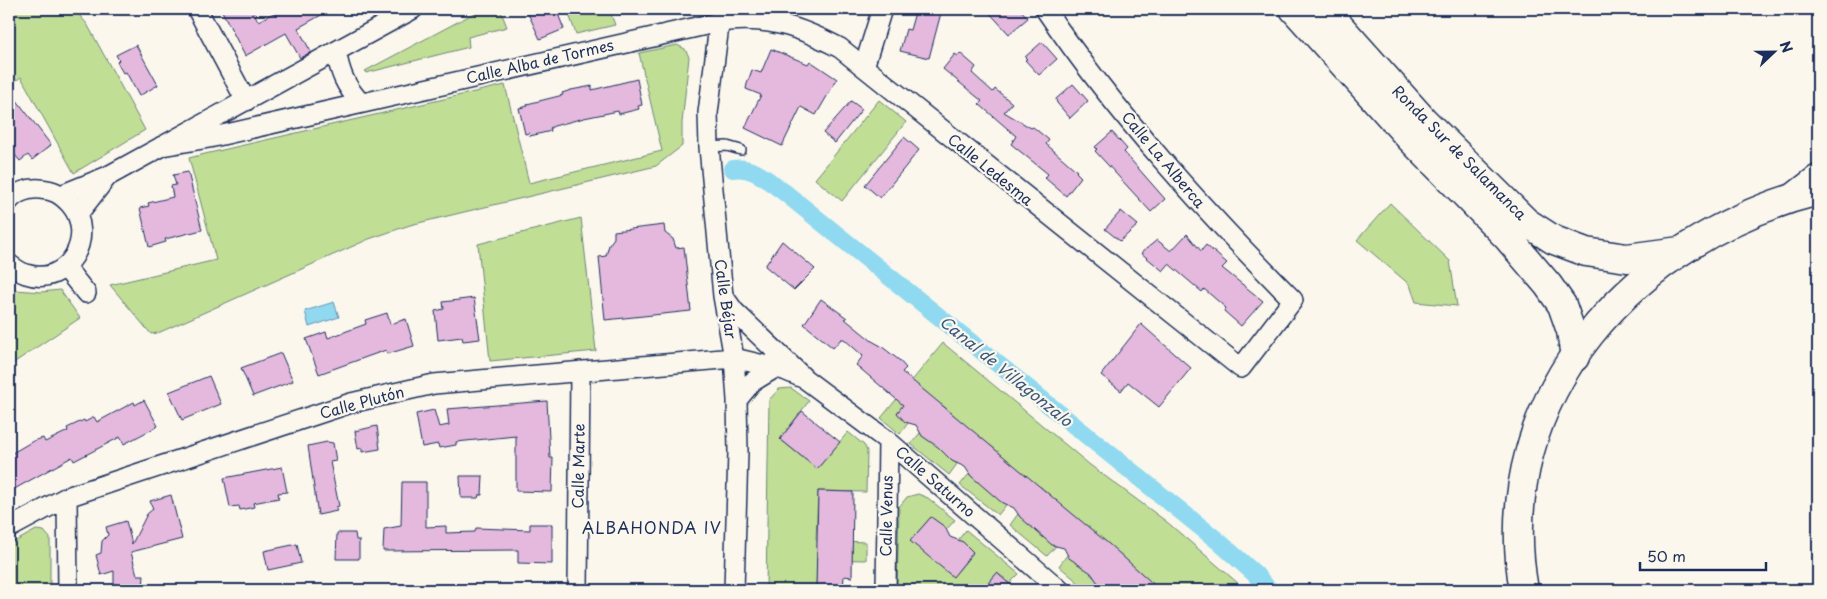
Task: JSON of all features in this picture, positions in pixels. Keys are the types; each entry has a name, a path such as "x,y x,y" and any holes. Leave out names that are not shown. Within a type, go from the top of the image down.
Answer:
{"main road":[{"name":"Ronda Sur de Salamanca","path":"1294,9 1409,137 1508,238 1548,285 1562,305 1571,331 1575,357"},
{"name":"Ronda Sur de Salamanca","path":"1324,9 1424,121 1526,222 1554,240 1586,252 1627,258 1680,251"},
{"path":"1524,590 1518,560 1518,513 1522,479 1531,441 1548,400 1575,357 1604,317 1639,281 1680,251 1718,229 1807,193 1818,179"}],"street":[{"path":"197,9 246,101"},
{"path":"61,195 108,176 413,9"},
{"path":"864,67 882,9"},
{"name":"Calle La Alberca","path":"1045,9 1102,87 1189,193 1293,300 1241,368"},
{"name":"Calle Ledesma","path":"720,15 790,26 840,48 1241,368"},
{"name":"Calle Alba de Tormes","path":"162,146 209,138 361,103 720,15"},
{"name":"Calle Béjar","path":"720,15 708,113 709,147 723,296 734,358 737,400 738,452 734,590"},
{"path":"336,51 340,74 347,89 361,103"},
{"path":"78,214 108,176"},
{"path":"9,264 26,274 46,276 65,267 77,252 82,233 78,214 61,195 49,189 36,188 10,197"},
{"path":"65,267 86,292"},
{"name":"Calle Saturno","path":"723,296 777,361"},
{"name":"Calle Saturno","path":"734,358 752,350 777,361 806,379 888,441 1060,590"},
{"name":"Calle Plutón","path":"9,528 67,497 351,403 434,384 734,358"},
{"path":"737,400 752,382 777,361"},
{"name":"Calle Marte","path":"578,590 580,371"},
{"name":"Calle Venus","path":"886,590 888,441"},
{"path":"67,497 68,590"}],"lane":[{"path":"709,147 727,146 741,150"}],"green space":[{"path":"9,9 74,9 87,24 145,130 74,173 21,77 9,86"},
{"path":"482,9 500,9 507,27 468,37 469,47 366,73 365,71"},
{"path":"567,9 609,9 615,25 576,34"},
{"path":"677,45 685,49 689,57 682,123 682,146 656,166 410,225 369,239 158,333 151,334 110,285 216,260 189,158 205,154 505,85 529,183 662,151 639,53"},
{"path":"879,100 906,122 842,201 815,179"},
{"path":"1390,203 1450,261 1457,306 1416,302 1410,285 1357,240"},
{"path":"581,218 596,351 490,361 478,244"},
{"path":"16,290 41,292 60,290 80,318 9,366 9,298"},
{"path":"943,343 1090,465 1167,522 1246,590 1162,590 1159,588 1157,590 1137,590 1147,579 1113,548 1090,574 1101,584 1096,590 1087,590 1059,566 1067,555 1075,561 1101,538 1088,527 1066,509 1056,546 1047,556 1010,525 1018,514 1026,520 1052,497 1041,487 1037,487 1017,468 1001,502 1006,505 998,515 960,485 969,474 977,480 1003,456 990,445 950,458 957,464 949,475 911,444 920,433 933,442 954,415 941,404 939,406 919,386 897,413 908,423 900,434 881,418"},
{"path":"791,388 809,401 780,439 817,469 848,432 864,445 867,451 866,492 818,491 816,540 866,542 866,560 817,559 816,590 766,590 769,400 779,389"},
{"path":"918,494 928,498 955,520 946,530 931,517 910,541 957,572 973,553 958,540 966,530 1019,574 1009,584 1007,580 997,573 982,590 897,590 899,507 907,497"},
{"path":"36,530 44,531 50,538 50,590 9,590 9,545"}],"water":[{"path":"334,302 339,317 309,327 305,311"}],"building":[{"path":"221,9 252,9 258,21 282,9 332,9 298,28 311,52 300,58 286,33 245,56"},
{"path":"526,9 556,9 564,29 540,39"},
{"path":"916,9 942,9 929,58 900,51 906,29 910,30"},
{"path":"986,9 1020,9 1028,18 1009,34"},
{"path":"1042,42 1057,59 1039,75 1025,60 1027,59 1025,57"},
{"path":"136,45 158,85 139,96 126,72 123,73 117,62 119,60 116,55"},
{"path":"771,49 808,64 810,61 837,79 816,115 801,107 782,146 745,128 761,95 746,89 747,84 752,70 761,73"},
{"path":"960,53 976,67 972,73 993,92 995,89 1012,103 1004,112 1031,128 1033,127 1049,140 1046,144 1077,171 1081,177 1066,196 1045,178 1048,174 1011,144 1016,136 979,104 982,101 943,69 955,54 958,56"},
{"path":"637,79 642,105 638,106 639,109 619,114 618,111 584,118 554,126 550,128 551,131 530,136 529,133 525,134 519,108 528,106 527,104 563,95 562,93 571,90 592,86 592,90"},
{"path":"1073,84 1088,101 1070,118 1057,103 1056,99"},
{"path":"9,90 51,145 32,160 28,155 20,161 9,148"},
{"path":"851,101 862,109 835,143 823,133"},
{"path":"1112,132 1127,149 1124,152 1165,199 1151,212 1095,151 1097,149 1095,147"},
{"path":"904,137 919,150 880,198 865,185"},
{"path":"188,172 202,230 165,239 166,242 149,247 140,208 149,206 148,203 173,197 171,186 176,185 173,175"},
{"path":"1121,211 1138,225 1120,241 1105,229"},
{"path":"664,225 665,233 673,239 676,248 684,247 691,311 605,320 599,257 606,256 609,245 614,238 614,231"},
{"path":"1187,234 1201,251 1206,245 1227,263 1222,268 1263,301 1241,326 1224,311 1226,308 1204,289 1202,292 1169,264 1163,271 1141,253 1157,240 1171,251"},
{"path":"782,241 815,269 794,290 765,266"},
{"path":"474,298 480,339 463,341 462,337 438,340 435,311 444,309 443,302"},
{"path":"821,299 847,318 845,319 872,341 899,360 906,368 902,372 1110,545 1160,590 1119,590 1098,583 1091,573 1069,558 1064,548 1052,545 1020,517 1014,508 1001,502 971,476 965,467 952,461 938,447 922,436 916,425 905,422 897,413 903,405 856,365 863,356 844,339 841,339 833,348 804,324"},
{"path":"387,313 390,324 406,319 414,346 387,354 386,350 319,374 306,339 326,332 328,338 366,324 365,320"},
{"path":"1141,324 1191,368 1159,407 1128,382 1121,391 1101,375"},
{"path":"281,353 293,381 253,396 241,368"},
{"path":"209,376 221,404 182,420 169,392"},
{"path":"144,400 158,426 124,444 120,437 74,461 72,457 9,492 9,455 33,441 43,438 45,442 68,431 67,428 84,420 85,422 94,417 97,422 134,402 135,405"},
{"path":"547,401 550,458 553,458 552,492 516,491 516,436 456,442 456,445 439,448 438,444 422,447 416,414 434,410 439,427 449,425 447,409"},
{"path":"802,411 840,442 817,469 780,439"},
{"path":"377,426 380,449 362,452 362,448 358,449 355,431"},
{"path":"327,442 333,443 336,461 330,462 339,506 336,507 337,511 318,515 308,446"},
{"path":"282,467 287,492 278,493 279,498 253,503 254,507 240,510 239,506 230,507 224,478"},
{"path":"460,476 483,476 482,495 479,495 478,498 461,498"},
{"path":"402,482 426,482 426,527 446,526 446,533 475,532 476,528 530,530 530,524 552,524 552,564 518,563 518,550 383,551 384,529 401,526"},
{"path":"818,491 853,492 852,577 844,576 843,590 816,590"},
{"path":"171,495 182,539 131,552 137,575 144,575 143,590 114,590 114,571 101,575 96,555 101,553 102,541 108,535 106,527 126,521 132,544 147,514 153,509 150,501"},
{"path":"931,517 945,527 950,537 963,542 973,552 953,577 910,541"},
{"path":"337,533 355,533 356,540 359,540 359,559 336,559"},
{"path":"297,544 301,563 268,570 264,551"},
{"path":"997,573 1016,590 982,590"}],"waterway":[{"name":"Canal de Villagonzalo","path":"733,169 740,168 754,172 784,192 1218,541 1255,574 1269,590"}],"district":[{"name":"ALBAHONDA IV","path":"652,528"}]}
